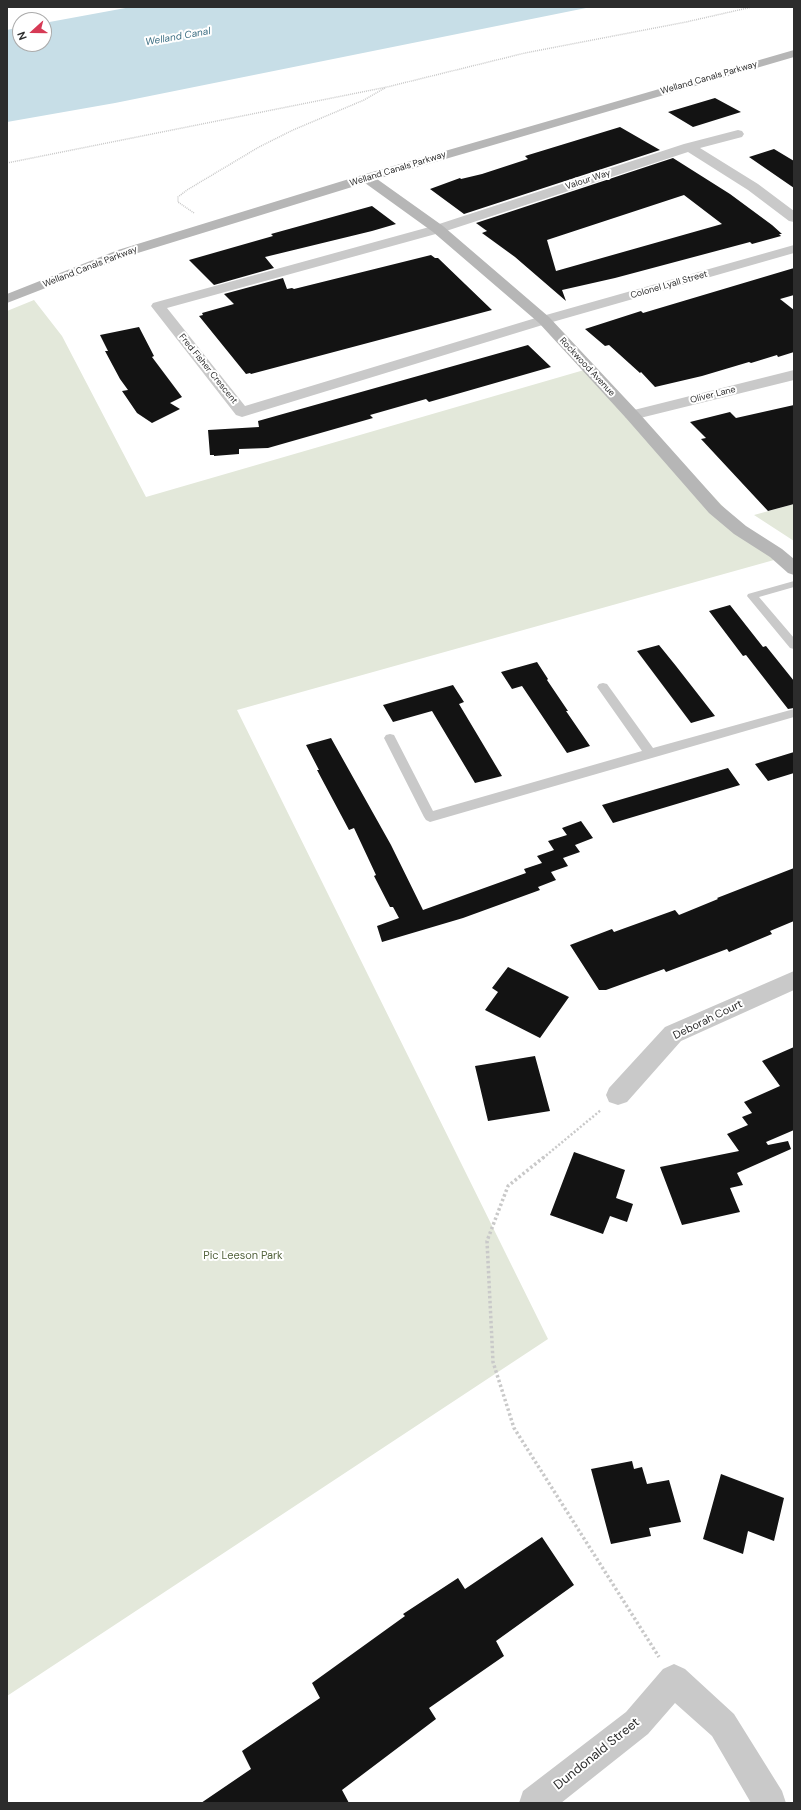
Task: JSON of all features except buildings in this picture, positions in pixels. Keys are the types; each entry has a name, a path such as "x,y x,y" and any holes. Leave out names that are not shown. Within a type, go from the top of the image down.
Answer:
{"main road":[{"name":"Welland Canals Parkway","path":"7,299 123,253 367,178 794,53"},
{"name":"Rockwood Avenue","path":"367,178 438,229 544,320 632,415 715,509 740,530 776,553 794,569"}],"street":[{"name":"Valour Way","path":"438,229 690,147 738,134"},
{"path":"690,147 753,188 794,218"},
{"name":"Fred Fisher Crescent","path":"438,229 158,306 242,412 544,320"},
{"name":"Colonel Lyall Street","path":"544,320 794,249"},
{"name":"Oliver Lane","path":"632,415 794,375"},
{"name":"Deborah Court","path":"618,1095 673,1034 794,980"},
{"path":"674,1680 723,1725 770,1803"},
{"name":"Dundonald Street","path":"535,1803 637,1723 674,1680"}],"lane":[{"path":"794,584 752,596 794,645"},
{"path":"603,687 650,753"},
{"path":"390,738 430,817 794,713"}],"path":[{"path":"7,163 143,137 386,87 525,53 686,22 752,7"},
{"path":"200,215 183,207 178,202 178,197 259,147 293,130 364,100 386,87"},
{"path":"618,1095 586,1124 508,1186 487,1241 493,1362 514,1428 615,1590 674,1680"}],"green space":[{"name":"Pic Leeson Park","path":"34,300 62,336 146,497 591,368 774,560 237,710 548,1339 7,1696 7,311"},
{"path":"794,504 794,541 754,515"}],"water":[{"name":"Welland Canal","path":"131,7 591,7 115,103 7,122 7,30 12,29 12,52 52,52 52,22"}]}
